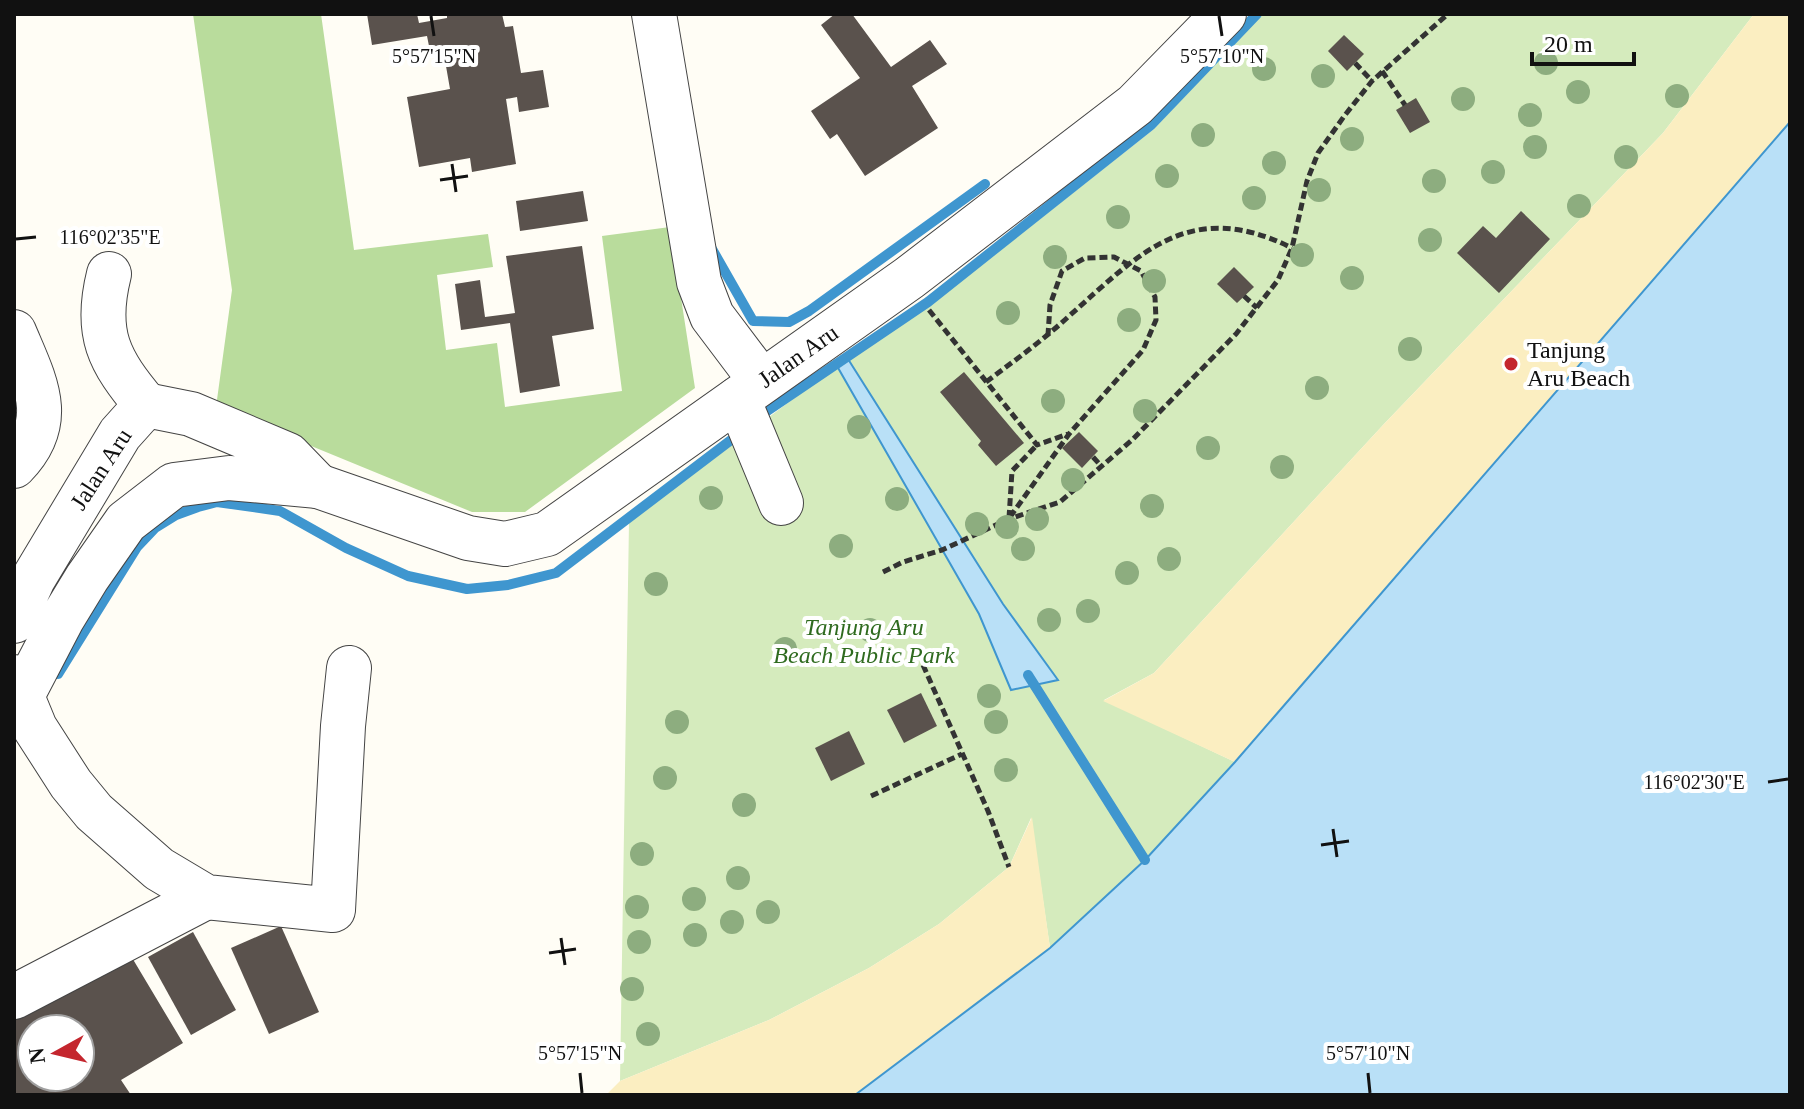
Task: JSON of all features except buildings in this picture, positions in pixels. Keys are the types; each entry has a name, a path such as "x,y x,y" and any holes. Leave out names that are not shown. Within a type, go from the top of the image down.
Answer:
{"street":[{"path":"654,14 699,282 712,316 750,390 781,503"},
{"name":"Jalan Aru","path":"17,696 62,619 126,522 174,485 229,478 318,486 468,538 505,544 547,534 909,278 1135,105 1224,14"},
{"path":"109,274 103,314 109,352 115,367 146,405"},
{"path":"14,332 38,390 40,409 38,428 29,451 14,466"},
{"name":"Jalan Aru","path":"14,621 33,579 120,434 146,405 191,414 288,455 318,486"},
{"path":"17,696 49,753 94,812 159,869 206,897 333,910 349,668"},
{"path":"14,997 206,897"}],"path":[{"path":"883,572 942,550 1009,519 1060,502 1102,467 1236,334 1257,308 1278,280 1292,248 1307,181 1318,153 1372,81 1448,14"},
{"path":"1355,63 1372,81"},
{"path":"1382,71 1405,105"},
{"path":"986,382 1048,335 1128,264 1158,243 1199,229 1232,227 1270,237 1292,248"},
{"path":"1009,519 1071,436 1143,350 1156,320 1155,297 1141,271 1114,257 1085,258 1062,271 1050,305 1048,335"},
{"path":"1244,296 1257,308"},
{"path":"927,308 1037,445"},
{"path":"1009,519 1012,471 1037,445 1071,436"},
{"path":"1093,457 1102,467"},
{"path":"923,665 988,811 1009,867"},
{"path":"871,796 962,754"}],"green space":[{"path":"193,14 321,14 354,250 488,234 493,267 437,275 446,350 497,343 505,407 622,391 602,236 670,227 695,388 525,512 472,512 216,407 232,290"},
{"name":"Tanjung Aru Beach Public Park","path":"1262,14 1754,14 1663,133 1384,424 1154,673 1104,700 1235,762 1145,860 1050,948 1031,818 1009,867 939,924 869,968 769,1020 620,1081 629,522 837,366 927,308 1154,129"}],"sand":[{"name":"Tanjung Aru Beach","path":"1754,14 1790,14 1790,122 1235,762 1103,701 1154,673 1384,424 1663,133"},
{"path":"1032,817 1050,948 855,1095 606,1095 620,1081 769,1020 869,968 939,924 1009,867"}],"water":[{"path":"1790,122 1790,1095 855,1095 1050,948 1145,860 1235,762"},
{"path":"848,359 1003,604 1058,680 1011,690 979,614 837,366"}],"waterway":[{"path":"764,413 928,302 1151,125 1257,14"},
{"path":"712,249 753,321 789,322 809,311 985,184"},
{"path":"58,674 137,547 155,528 176,515 198,507 217,502 280,511 346,548 408,576 467,589 508,585 556,573 731,440"},
{"path":"1028,675 1145,860"}],"place":[{"name":"Tanjung Aru Beach","path":"1511,364"}]}
